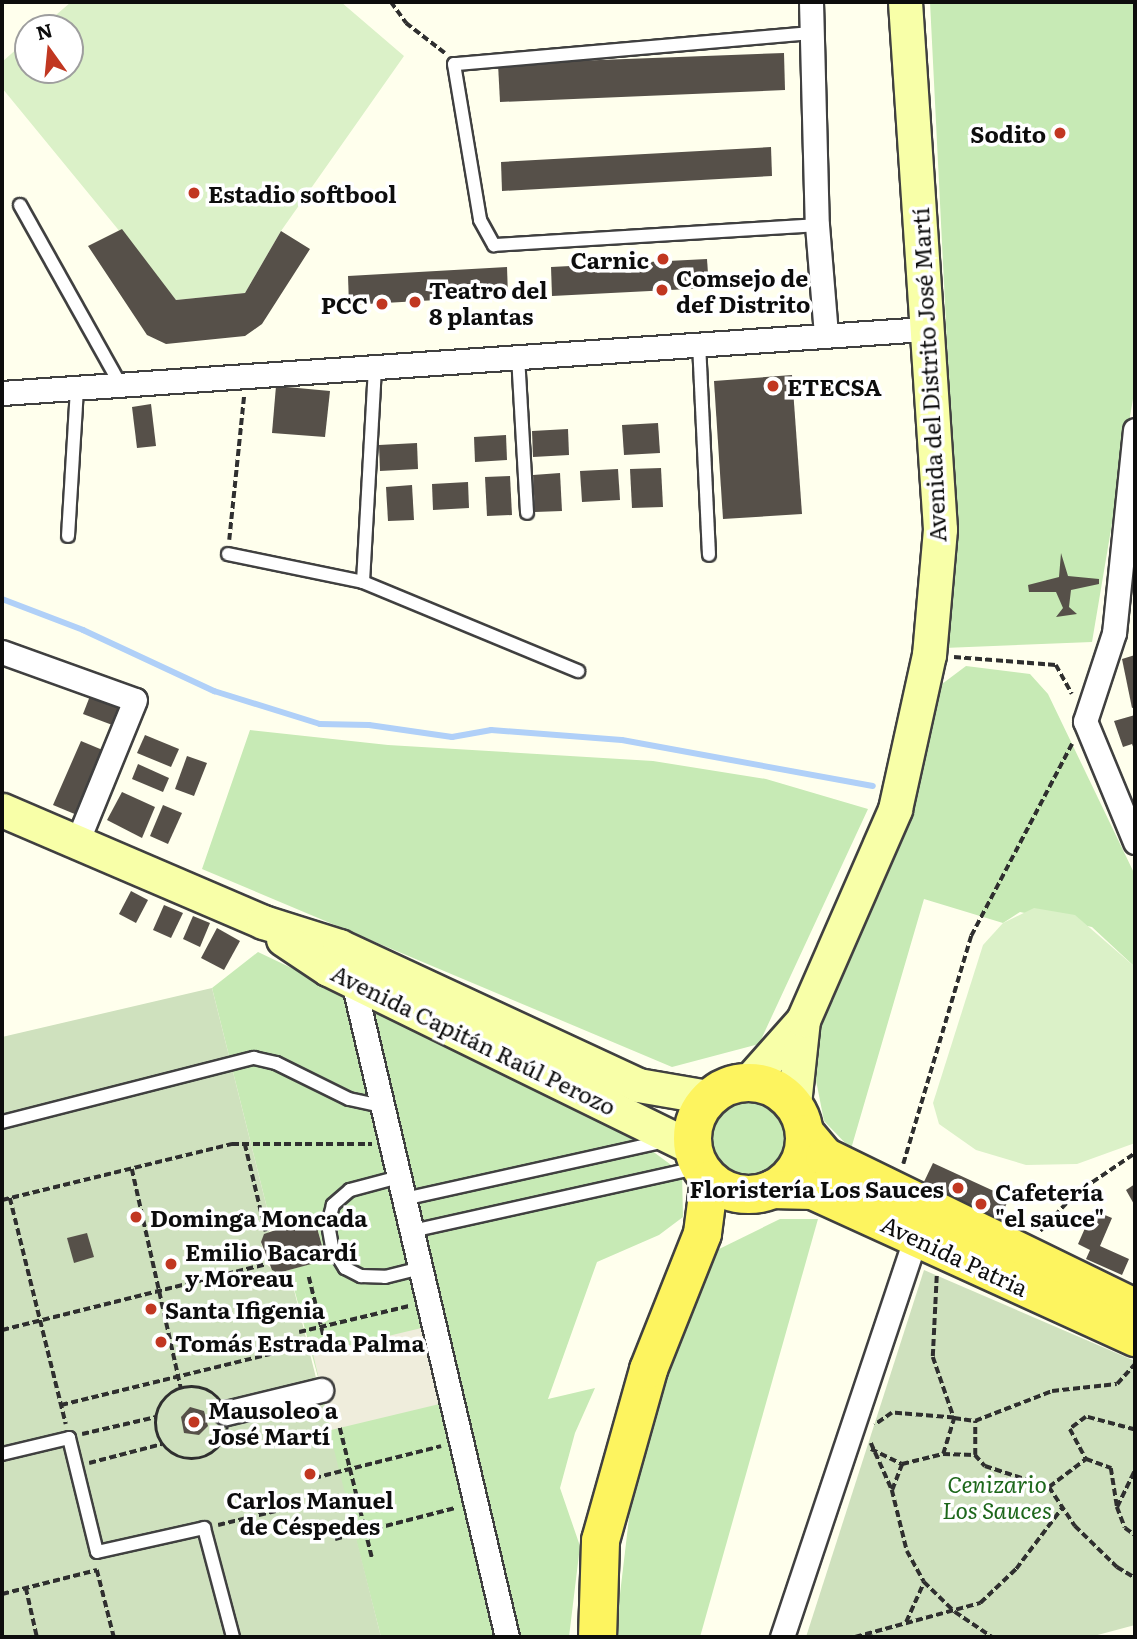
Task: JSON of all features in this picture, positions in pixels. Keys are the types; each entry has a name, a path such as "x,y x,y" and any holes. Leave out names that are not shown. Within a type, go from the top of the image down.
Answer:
{"main road":[{"name":"Avenida del Distrito José Martí","path":"748,1081 803,1020 895,809 929,655 940,529 905,2"},
{"name":"Avenida Capitán Raúl Perozo","path":"2,810 263,922 340,965 696,1141"},
{"name":"Avenida Capitán Raúl Perozo","path":"340,965 638,1085 696,1141"},
{"name":"Avenida del Distrito José Martí","path":"803,1020 808,1131"},
{"path":"597,1637 600,1540 648,1369 702,1233 725,1207 790,1176 802,1156 808,1131 774,1087 748,1081 732,1083 696,1141 702,1233"},
{"name":"Avenida Patria","path":"808,1131 932,1244 1135,1338"},
{"path":"696,1141 727,1190 760,1192"},
{"name":"Avenida Patria","path":"760,1192 812,1190 886,1204 1019,1253 1135,1308"}],"street":[{"path":"810,2 817,225 826,334"},
{"path":"2,393 925,329"},
{"path":"1135,430 1114,633 1085,721 1127,804 1135,842"},
{"path":"2,652 135,699 77,842"},
{"path":"340,965 382,1106 507,1637"},
{"path":"782,1637 932,1244"},
{"path":"226,1413 321,1390"}],"lane":[{"path":"811,33 454,64 480,220 494,244 817,225"},
{"path":"20,205 120,384"},
{"path":"699,343 709,555"},
{"path":"518,356 527,513"},
{"path":"363,582 375,366"},
{"path":"68,536 77,387"},
{"path":"228,554 363,582 578,671"},
{"path":"2,1122 254,1058 276,1063 349,1099 382,1106"},
{"path":"420,1268 385,1277 361,1276 345,1268 332,1247 328,1224 333,1205 350,1190 402,1188 696,1141"},
{"path":"412,1231 696,1141"},
{"path":"2,1454 69,1438 97,1552 204,1528 233,1637"}],"path":[{"path":"391,2 406,23 454,64"},
{"path":"228,554 246,375"},
{"path":"886,1204 971,936 1085,721 1056,665 929,655"},
{"path":"244,1144 266,1232"},
{"path":"2,1200 244,1144 391,1144"},
{"path":"1019,1253 1075,1194 1135,1153"},
{"path":"132,1170 181,1389"},
{"path":"10,1198 69,1438 156,1417"},
{"path":"932,1244 937,1275 933,1357 954,1418 943,1454"},
{"path":"2,1330 266,1264"},
{"path":"309,1277 327,1350"},
{"path":"299,1332 428,1301"},
{"path":"61,1405 324,1341"},
{"path":"992,1637 955,1612 923,1582 907,1551 892,1490 871,1449 873,1427 892,1413 975,1421 1052,1391 1117,1384 1135,1363"},
{"path":"181,1389 204,1389 222,1402 226,1413 226,1435 202,1458 180,1458 162,1444 156,1417 165,1399 181,1389"},
{"path":"1135,1430 1086,1416 1070,1429 1086,1459 1111,1468 1117,1507 1125,1528 1135,1535"},
{"path":"975,1421 975,1455 985,1466 1049,1487 1062,1508 1117,1567 1135,1578"},
{"path":"340,1428 372,1557"},
{"path":"314,1478 461,1441"},
{"path":"76,1465 162,1444"},
{"path":"871,1449 902,1464 943,1454 975,1455"},
{"path":"1049,1487 1086,1459"},
{"path":"892,1490 902,1464"},
{"path":"1117,1507 1135,1471"},
{"path":"335,1539 476,1503"},
{"path":"855,1637 905,1622 955,1612 980,1603 1016,1569 1062,1508"},
{"path":"204,1528 284,1509"},
{"path":"2,1594 97,1570 114,1637"},
{"path":"905,1622 923,1582"},
{"path":"26,1588 37,1637"}],"green space":[{"path":"71,2 341,2 404,56 281,231 245,293 176,300 2,88 2,62 14,51 14,84 84,84 84,14 57,14"},
{"path":"930,2 1135,2 1135,387 1092,642 944,648 955,504"},
{"path":"966,666 1030,674 1048,694 1135,875 1135,967 1092,927 1020,912 1003,923 924,899 851,1149 824,1121 813,1065 819,1006 901,841 942,684"},
{"path":"250,730 388,745 653,761 766,779 868,809 759,1044 672,1067 202,869"},
{"path":"1034,908 1075,915 1135,967 1135,1143 1077,1164 1026,1165 976,1150 939,1124 933,1103 983,945 1003,923"},
{"path":"258,952 537,1085 632,1136 682,1173 683,1217 659,1235 597,1262 548,1399 595,1388 575,1433 560,1488 580,1546 569,1637 381,1637 355,1536 152,1456 325,1403 289,1270 326,1259 314,1217 272,1228 212,988"},
{"name":"Santa Ifigenia","path":"212,988 272,1228 261,1242 266,1264 278,1273 289,1270 381,1637 2,1637 2,1037"},
{"path":"736,1095 752,1095 768,1102 779,1113 786,1129 783,1153 774,1167 752,1179 736,1179 720,1172 709,1161 702,1145 702,1129 709,1113 720,1102"},
{"path":"780,1219 818,1219 700,1637 615,1637 636,1458 715,1251"},
{"name":"Cenizario Los Sauces","path":"924,1270 1135,1361 1135,1625 1090,1637 806,1637"}],"shaded area":[{"path":"434,1325 452,1401 331,1430 313,1354"}],"building":[{"path":"784,53 785,90 500,102 498,64"},
{"path":"771,147 772,176 502,191 501,162"},
{"path":"122,229 176,300 245,293 281,231 310,249 262,324 245,336 166,344 147,335 88,246"},
{"path":"707,259 709,288 552,296 551,267"},
{"path":"507,267 508,296 349,305 348,276"},
{"path":"792,375 802,514 723,519 714,381"},
{"path":"276,386 330,391 325,437 272,433"},
{"path":"151,404 156,446 137,448 132,407"},
{"path":"658,423 660,453 624,455 622,425"},
{"path":"568,429 569,455 533,457 532,431"},
{"path":"506,435 507,460 475,462 474,437"},
{"path":"417,443 418,469 380,471 379,445"},
{"path":"661,468 663,507 632,508 630,469"},
{"path":"618,469 620,500 582,502 580,471"},
{"path":"560,473 562,511 535,512 533,475"},
{"path":"510,476 512,515 487,516 485,477"},
{"path":"468,482 469,508 433,510 432,484"},
{"path":"412,485 414,520 388,521 386,487"},
{"path":"1061,553 1068,576 1099,579 1099,584 1071,590 1069,607 1077,614 1056,617 1063,608 1056,592 1029,592 1028,585 1059,577"},
{"path":"1135,655 1135,707 1132,708 1122,659"},
{"path":"90,696 122,708 115,726 83,714"},
{"path":"1135,715 1135,752 1132,744 1123,747 1114,721"},
{"path":"145,735 179,749 171,767 137,753"},
{"path":"81,741 105,751 77,815 53,805"},
{"path":"187,756 207,763 194,796 175,789"},
{"path":"138,764 169,778 163,792 132,779"},
{"path":"122,792 155,807 142,838 107,820"},
{"path":"163,805 182,813 168,844 150,836"},
{"path":"131,891 148,900 136,923 119,914"},
{"path":"164,905 183,913 171,938 153,930"},
{"path":"193,916 210,923 200,947 183,939"},
{"path":"217,928 240,941 224,970 201,958"},
{"path":"933,1163 1009,1198 999,1221 922,1186"},
{"path":"1135,1184 1135,1206 1126,1190"},
{"path":"1093,1210 1112,1218 1100,1246 1129,1259 1122,1275 1086,1259 1090,1250 1078,1244"},
{"path":"314,1217 326,1260 278,1273 272,1270 261,1242 264,1234"},
{"path":"87,1233 94,1257 74,1263 67,1238"},
{"name":"Mausoleo a José Martí","path":"190,1407 204,1411 208,1426 199,1435 184,1433 181,1417"}],"waterway":[{"path":"2,599 83,630 214,691 320,724 369,725 452,737 491,730 622,740 873,786"}],"place":[{"name":"Sodito","path":"1060,133"},
{"name":"Estadio softbool","path":"194,193"},
{"name":"Carnic","path":"663,259"},
{"name":"Comsejo de def Distrito","path":"662,290"},
{"name":"Teatro del 8 plantas","path":"415,302"},
{"name":"PCC","path":"382,304"},
{"name":"ETECSA","path":"773,386"},
{"name":"Floristería Los Sauces","path":"958,1188"},
{"name":"Cafetería \"el sauce\"","path":"981,1204"},
{"name":"Dominga Moncada","path":"136,1217"},
{"name":"Emilio Bacardí y Moreau","path":"171,1264"},
{"name":"Santa Ifigenia","path":"151,1309"},
{"name":"Tomás Estrada Palma","path":"161,1342"},
{"name":"Mausoleo a José Martí","path":"194,1422"},
{"name":"Carlos Manuel de Céspedes","path":"310,1474"}]}
